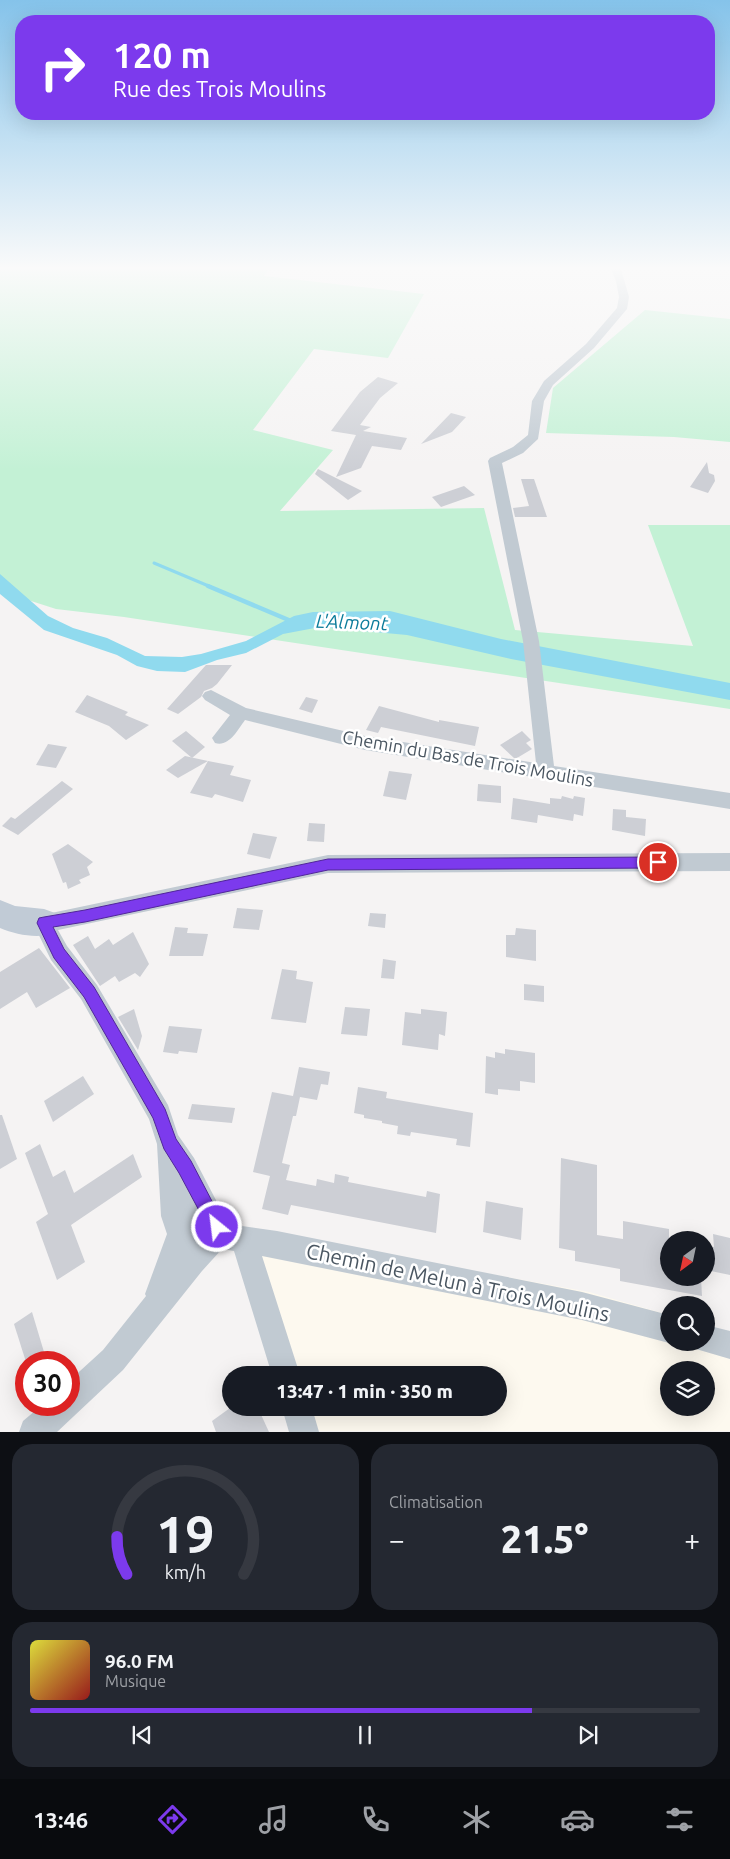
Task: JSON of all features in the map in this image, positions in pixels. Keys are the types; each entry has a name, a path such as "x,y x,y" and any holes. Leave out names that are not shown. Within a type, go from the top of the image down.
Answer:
{"street":[{"path":"546,772 530,641 495,460 518,450 534,436 538,401 548,384 599,336"},
{"name":"Chemin du Bas de Trois Moulins","path":"211,696 241,713 365,743 730,801"},
{"path":"221,738 241,713"},
{"path":"0,913 11,919 44,923 328,864 730,862"},
{"path":"44,923 59,954 89,992 160,1114 169,1144 174,1216 180,1233"},
{"path":"169,1144 185,1167 209,1231"},
{"path":"152,1311 182,1223 190,1213 196,1210 209,1231"},
{"path":"80,1391 113,1360 192,1261 209,1231"},
{"name":"Chemin de Melun à Trois Moulins","path":"180,1233 182,1243 192,1250 209,1231 247,1241 277,1244 582,1306 660,1327"},
{"path":"247,1241 248,1255 283,1366"},
{"path":"715,1341 730,1345"},
{"path":"34,1432 52,1416"},
{"path":"299,1416 304,1432"}],"shaded area":[{"path":"238,1240 458,1268 589,1292 660,1312 660,1351 715,1351 715,1339 730,1333 730,1431 300,1431 295,1416 507,1416 507,1366 279,1366"}],"green space":[{"path":"0,336 400,336 388,358 314,349 253,430 333,450 280,511 484,508 515,630 693,646 648,525 730,525 730,709 124,617 56,609 0,591"},
{"path":"615,336 730,336 730,442 674,437 546,433 553,388"}],"water":[{"name":"L'Almont","path":"0,574 48,616 73,628 107,638 145,656 182,657 201,654 246,641 294,616 313,612 390,611 501,639 730,683 730,700 511,659 407,635 320,627 283,634 246,653 217,660 185,672 157,671 137,666 117,655 44,630 0,594"}],"building":[{"path":"378,377 398,383 380,398 360,425 371,427 363,431 407,438 401,450 372,446 361,468 336,477 356,435 331,431 360,392"},
{"path":"451,413 466,417 452,432 421,444"},
{"path":"707,462 709,473 714,475 715,481 708,493 690,487"},
{"path":"318,469 362,491 348,500 315,474"},
{"path":"521,479 534,479 547,517 515,517 513,508 529,506"},
{"path":"464,486 475,495 441,507 432,497"},
{"path":"206,665 232,665 217,684 204,691 201,697 178,714 167,709"},
{"path":"87,695 128,712 125,715 149,725 126,740 109,726 75,712"},
{"path":"306,697 318,700 312,713 299,709"},
{"path":"379,706 439,722 439,720 479,727 475,746 381,727 378,733 366,730"},
{"path":"186,731 205,747 192,758 172,741"},
{"path":"522,731 531,740 526,743 532,749 514,758 500,745"},
{"path":"48,744 67,747 56,768 36,765"},
{"path":"185,756 208,761 178,778 166,770"},
{"path":"208,761 234,766 230,775 251,780 243,802 215,794 212,798 190,793"},
{"path":"389,771 412,774 406,800 383,796"},
{"path":"62,781 73,789 18,835 2,826 11,817 15,819"},
{"path":"478,784 501,786 501,803 477,801"},
{"path":"562,796 573,799 574,796 585,798 583,816 574,814 573,821 538,815 537,823 511,819 513,798 550,804 550,798 561,799"},
{"path":"613,809 626,810 626,817 646,819 645,836 612,830"},
{"path":"309,823 325,824 324,842 307,841"},
{"path":"253,833 277,837 270,859 247,854"},
{"path":"68,844 93,862 87,867 90,875 79,880 81,883 68,889 66,882 63,883 52,854"},
{"path":"237,908 263,910 259,930 233,928"},
{"path":"370,913 386,914 385,928 368,926"},
{"path":"175,927 188,928 187,933 208,934 203,956 169,956"},
{"path":"516,928 536,930 536,961 506,957 506,935 515,935"},
{"path":"133,932 149,964 140,977 135,973 119,982 115,976 100,986 73,945 88,936 95,949 109,939 113,945"},
{"path":"39,948 70,988 36,1008 27,992 0,1009 0,972"},
{"path":"383,959 396,961 394,979 381,978"},
{"path":"282,969 297,971 296,979 313,982 306,1023 271,1019"},
{"path":"524,984 544,986 544,1002 524,1000"},
{"path":"345,1007 370,1009 367,1036 341,1034"},
{"path":"134,1009 142,1036 138,1050 118,1017"},
{"path":"421,1009 447,1012 445,1036 439,1034 438,1050 402,1045 405,1012 421,1014"},
{"path":"169,1026 202,1029 197,1053 179,1051 178,1054 163,1052"},
{"path":"505,1049 535,1053 535,1083 520,1081 520,1091 498,1089 498,1095 485,1093 486,1056 495,1058 495,1052 505,1054"},
{"path":"299,1067 330,1072 328,1085 321,1084 317,1100 300,1097 296,1116 293,1116 282,1163 290,1165 286,1180 316,1186 317,1179 334,1183 335,1174 349,1177 348,1182 426,1197 427,1191 440,1194 436,1233 291,1205 288,1215 262,1209 270,1176 253,1172 272,1092 293,1096"},
{"path":"83,1076 94,1094 53,1122 44,1101"},
{"path":"358,1087 387,1092 386,1098 473,1113 470,1147 456,1145 457,1139 411,1132 410,1136 397,1134 398,1126 364,1118 364,1115 354,1113"},
{"path":"192,1104 235,1108 232,1123 188,1119"},
{"path":"0,1115 2,1115 17,1159 0,1169"},
{"path":"40,1144 53,1177 65,1170 74,1193 133,1154 142,1177 71,1225 85,1262 57,1280 36,1222 48,1214 25,1153"},
{"path":"561,1158 597,1165 597,1235 623,1239 623,1221 669,1229 669,1231 660,1231 660,1286 701,1286 702,1296 620,1281 620,1269 575,1261 575,1251 559,1248"},
{"path":"486,1201 523,1208 521,1240 483,1232"},
{"path":"715,1234 730,1238 730,1275 715,1272"},
{"path":"32,1312 44,1351 23,1351 14,1324"},
{"path":"222,1414 222,1416 262,1416 269,1432 216,1432 212,1421"}],"waterway":[{"path":"154,563 211,587"},
{"path":"208,586 291,621"}],"route":[{"path":"217,1227 216,1220 208,1211 185,1167 169,1144 160,1114 89,992 59,954 44,923 173,898 328,864 658,862"}]}
